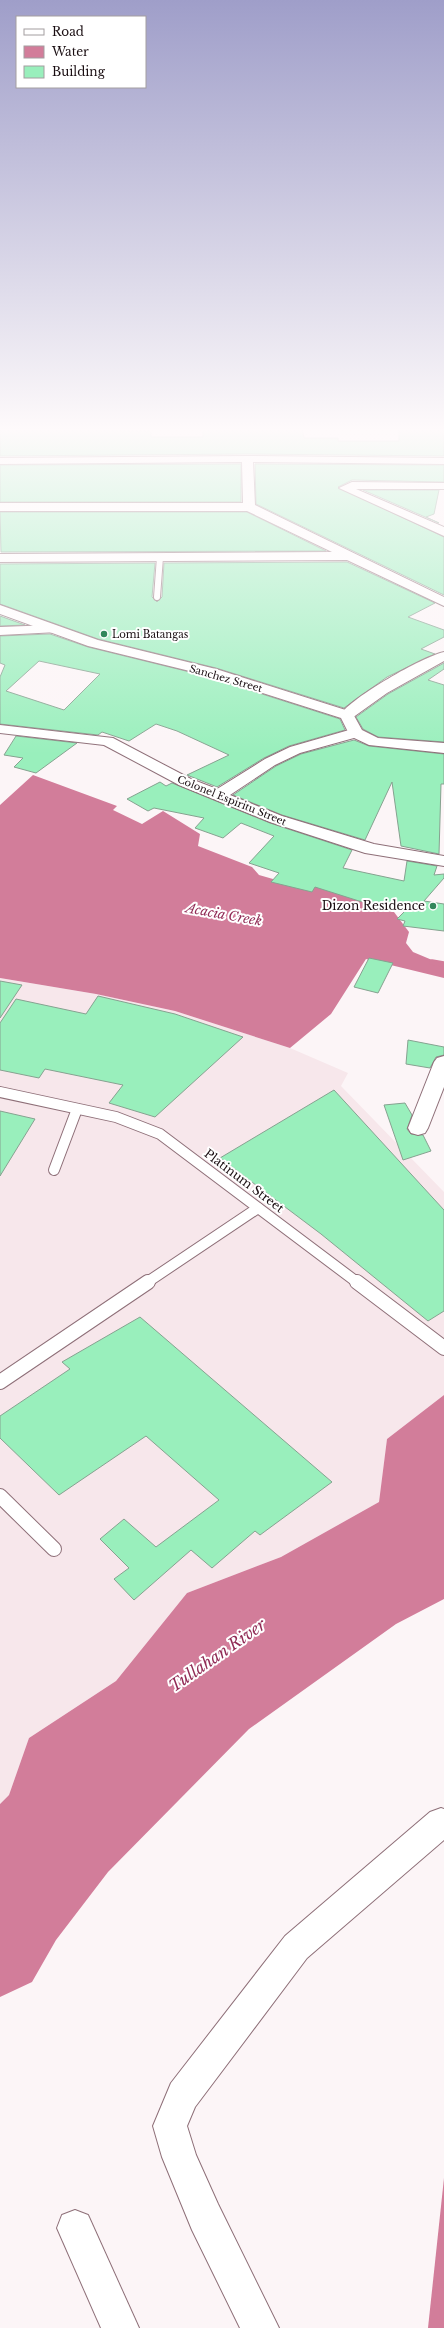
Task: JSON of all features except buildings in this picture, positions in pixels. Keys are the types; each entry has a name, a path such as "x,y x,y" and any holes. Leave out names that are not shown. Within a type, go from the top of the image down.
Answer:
{"street":[{"path":"311,537 443,601"},
{"path":"0,558 351,556"},
{"name":"Sanchez Street","path":"0,609 93,643 211,672 347,715"},
{"path":"0,631 53,629"},
{"path":"444,656 406,674 369,697 347,715 356,733 375,742 391,745 444,748"},
{"name":"Colonel Espiritu Street","path":"0,729 108,741 185,782 276,819 346,842 404,856 444,861"},
{"path":"217,796 270,762 295,750 356,733"},
{"path":"418,1128 444,1062"},
{"path":"260,2328 205,2217 179,2157 170,2126 183,2095 296,1948 441,1822"},
{"path":"74,2228 120,2328"}],"lane":[{"path":"157,597 160,557"},
{"name":"Platinum Street","path":"0,1092 116,1118 160,1134 444,1348"},
{"path":"54,1170 78,1109"},
{"path":"0,1382 258,1208"},
{"path":"0,1496 54,1549"}],"shaded area":[{"path":"0,978 96,994 175,1011 290,1048 348,1073 341,1086 444,1192 444,1395 387,1439 379,1502 281,1557 187,1593 116,1681 29,1738 9,1795 0,1804"}],"water":[{"path":"33,775 117,806 113,810 142,824 163,811 200,834 198,846 252,867 259,875 280,881 361,891 380,909 394,912 409,932 406,943 413,952 444,965 444,978 366,959 331,1014 290,1048 175,1011 96,994 0,978 0,805"},
{"name":"Tullahan River","path":"444,1395 444,1599 396,1624 249,1729 108,1872 56,1940 32,1982 0,1997 0,1804 9,1795 29,1738 116,1681 187,1593 281,1557 379,1502 387,1439"},
{"path":"444,2178 444,2328 428,2328"}],"waterway":[{"name":"Acacia Creek","path":"432,962 444,964"}],"place":[{"name":"Lomi Batangas","path":"104,634"},
{"name":"Dizon Residence","path":"433,906"}]}
